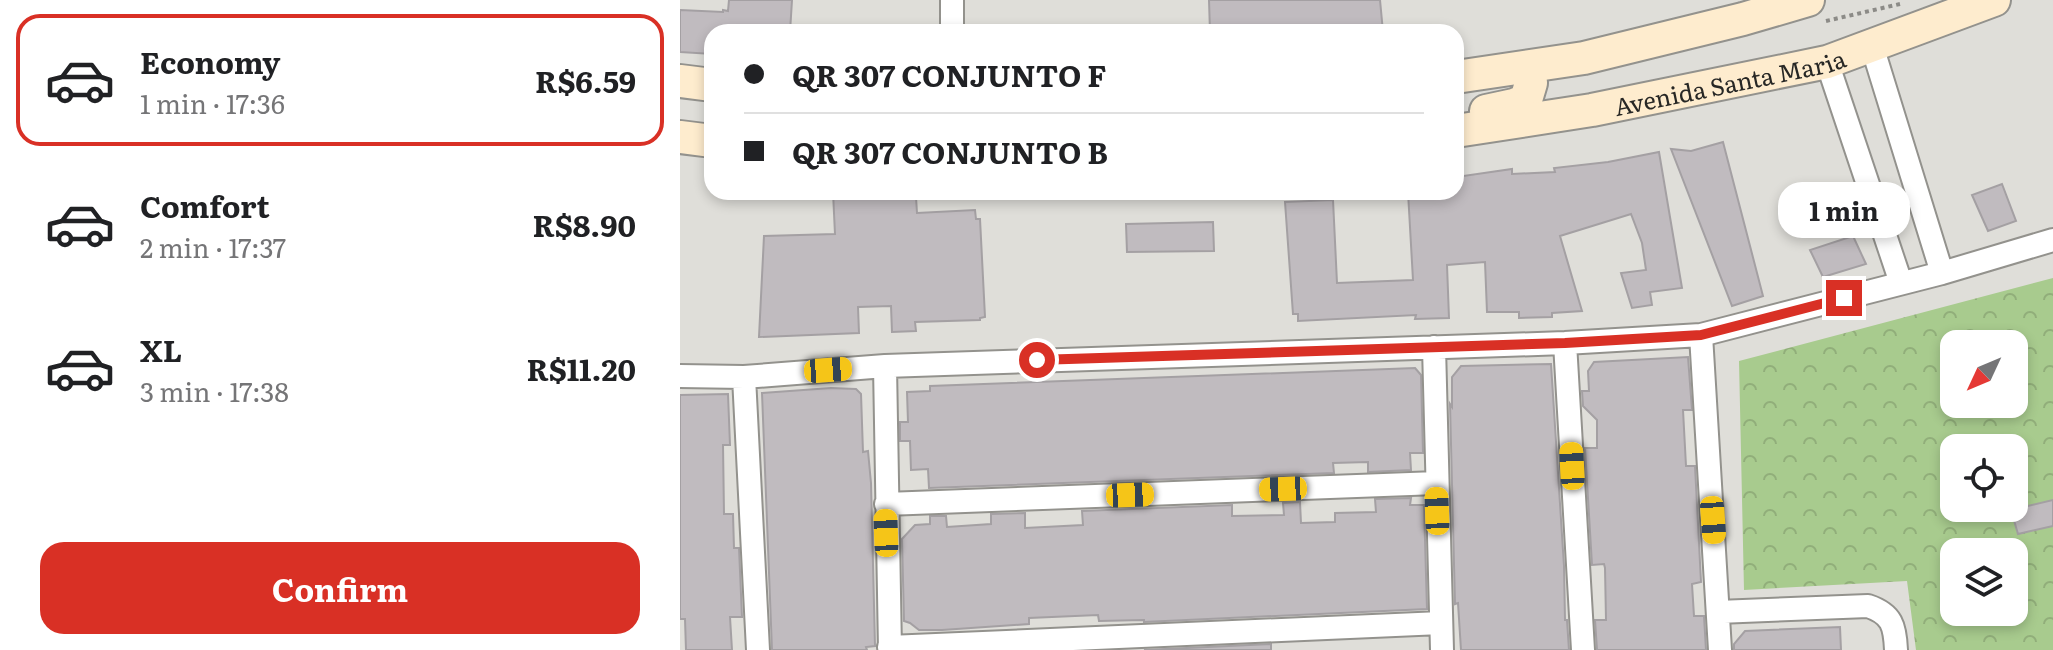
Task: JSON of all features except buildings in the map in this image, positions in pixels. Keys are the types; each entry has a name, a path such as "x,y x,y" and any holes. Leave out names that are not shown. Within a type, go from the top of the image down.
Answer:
{"main road":[{"path":"1464,76 1584,58 1808,0"},
{"name":"Avenida Santa Maria","path":"1464,130 1592,110 1827,62 1994,0"},
{"path":"1584,58 1582,77 1592,110"},
{"path":"1464,116 1526,100 1531,83 1529,67"},
{"path":"680,81 704,84"},
{"path":"680,137 704,140"}],"street":[{"path":"952,0 952,24"},
{"path":"1872,46 1942,273"},
{"path":"1827,62 1901,283"},
{"path":"680,376 744,377 885,366 1565,343 1701,335 1942,273 2053,240"},
{"path":"1701,335 1720,650"},
{"path":"1565,343 1583,650"},
{"path":"1434,347 1442,650"},
{"path":"885,366 890,648 1441,623"},
{"path":"744,377 758,650"},
{"path":"886,504 1437,483"},
{"path":"1718,612 1868,606 1882,610 1891,622 1896,650"}],"green space":[{"path":"2053,278 2053,650 1916,650 1907,581 1744,590 1739,361"}],"route":[{"path":"1037,360 1565,343 1701,335 1844,298"}]}
